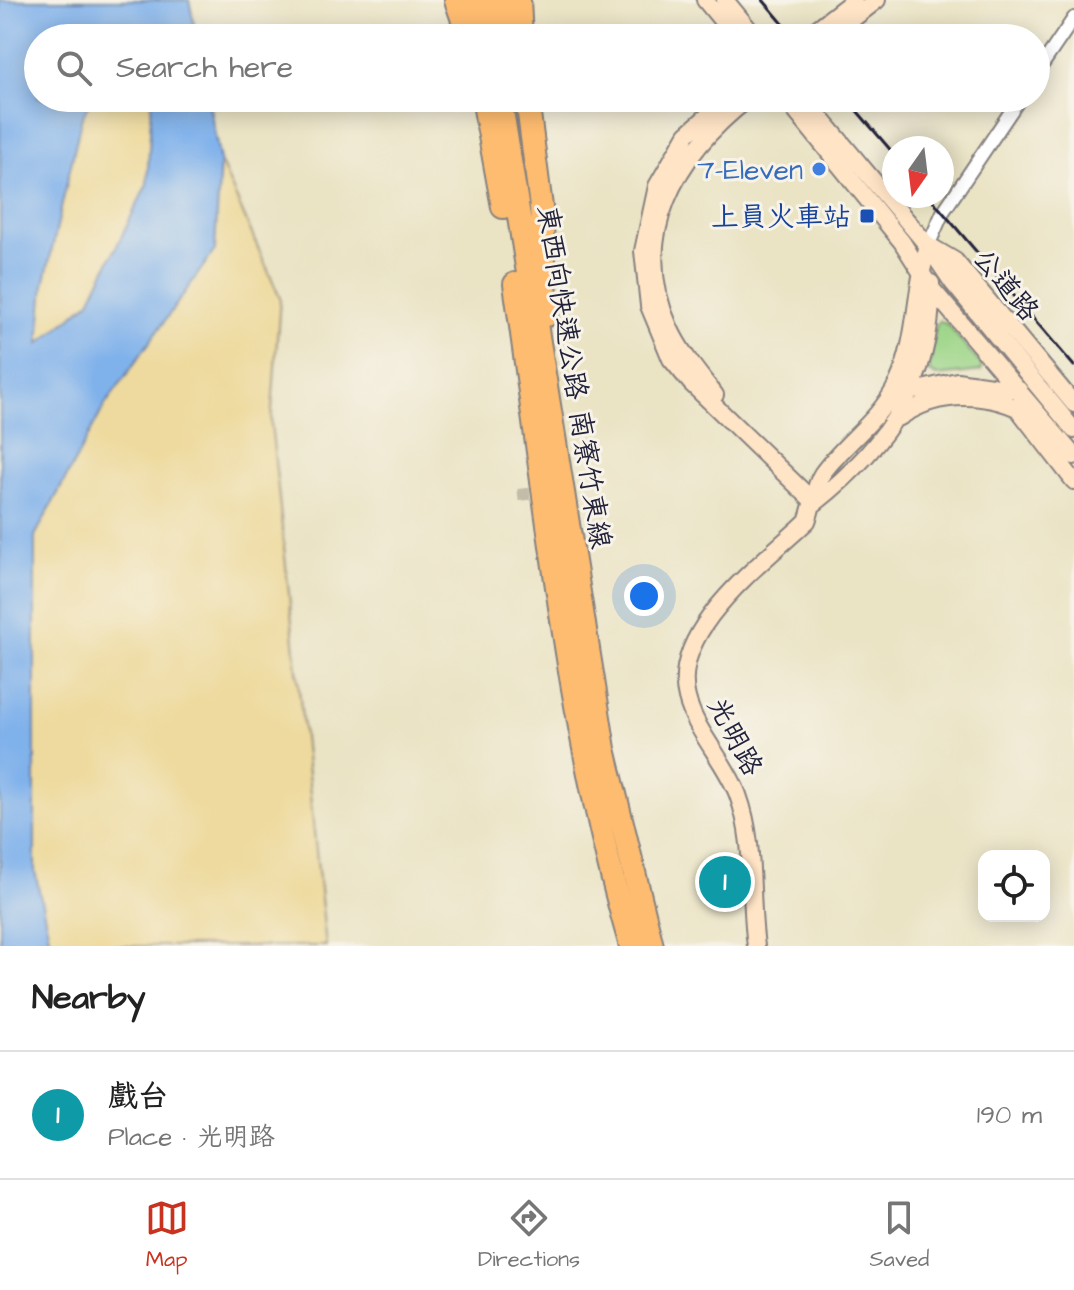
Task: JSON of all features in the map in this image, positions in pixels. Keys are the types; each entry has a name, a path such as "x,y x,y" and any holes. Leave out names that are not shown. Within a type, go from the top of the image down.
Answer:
{"highway":[{"path":"458,0 466,24"},
{"path":"478,0 484,24"},
{"path":"498,0 504,24"},
{"path":"519,0 520,24"},
{"name":"東西向快速公路 南寮竹東線","path":"486,112 506,222 563,622 602,829 631,946"},
{"name":"東西向快速公路 南寮竹東線","path":"502,112 604,749 652,946"},
{"path":"524,112 532,143"},
{"path":"529,112 541,207 551,417"}],"street":[{"path":"705,0 725,24"},
{"path":"725,0 745,24"},
{"path":"823,24 854,0"},
{"path":"846,24 877,0"},
{"path":"1050,53 1074,18"},
{"path":"677,355 659,334 646,291 643,251 647,218 670,159 687,134 712,112"},
{"path":"732,112 717,124 681,167 668,191 660,221 656,278 661,304 677,355 691,383 815,503"},
{"path":"796,112 902,242 925,279 1074,456"},
{"path":"816,112 928,246"},
{"name":"光明路","path":"756,946 752,859 739,796 687,700 684,672 690,647 707,618 807,521 815,503 819,477 881,410 898,383 925,279 928,246 943,212 1011,112"},
{"name":"公道路","path":"928,246 953,283 1074,430"},
{"name":"公道路","path":"928,246 955,261 1074,406"},
{"name":"光明路","path":"815,503 887,428 913,390 928,329 925,279"},
{"name":"公道路","path":"881,410 913,390 957,381 1015,389 1074,406"},
{"path":"1015,389 1018,407 1074,481"},
{"path":"887,428 916,406 944,398 972,397 1018,407 1052,430"}],"green space":[{"path":"940,321 947,324 982,366 981,371 937,376 929,372 936,326"}],"sand":[{"path":"0,0 24,24 24,112 209,112 220,161 280,298 271,423 326,946 0,946"}],"water":[{"path":"0,0 189,0 194,24 24,24 24,112 85,112 44,285 39,344 90,301 147,184 151,112 211,112 220,161 215,250 105,405 35,536 35,871 51,946 0,946"}],"tunnel":[{"path":"518,495 549,492"}],"railway":[{"path":"763,0 783,24"},
{"path":"858,112 882,140"},
{"path":"939,208 1074,366"}],"place":[{"name":"7-Eleven","path":"819,169"},
{"name":"上員火車站","path":"867,216"},
{"name":"戲台","path":"725,882"}]}
